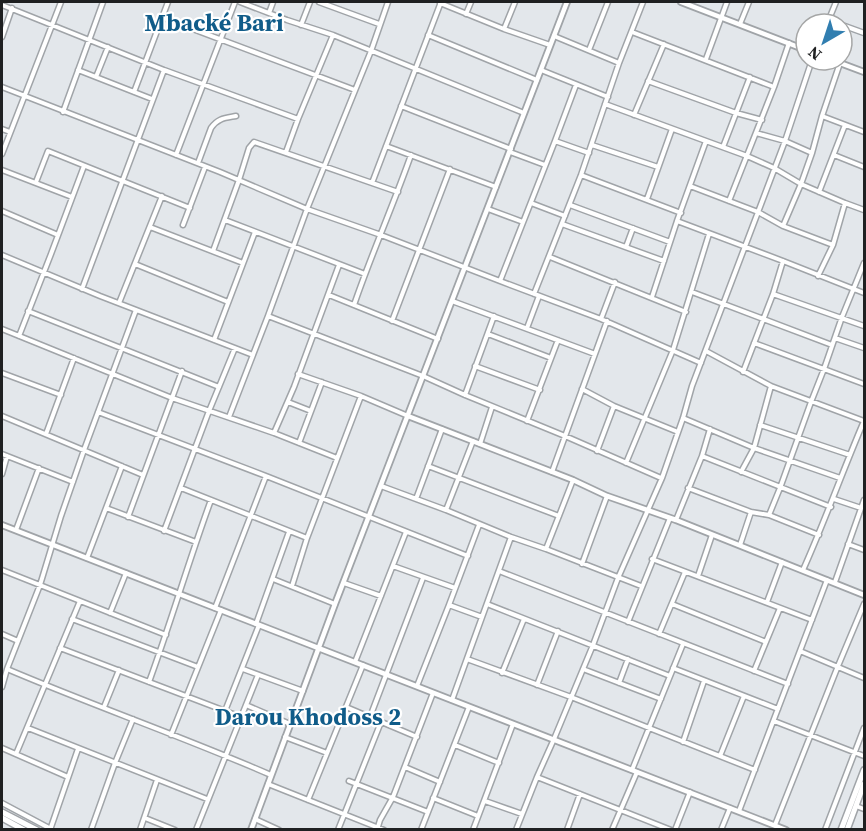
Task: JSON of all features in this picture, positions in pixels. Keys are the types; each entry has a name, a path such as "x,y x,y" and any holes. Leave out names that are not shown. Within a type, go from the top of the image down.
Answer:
{"main road":[{"path":"841,830 864,770"},
{"path":"847,830 864,784"},
{"path":"2,812 37,830"},
{"path":"2,818 24,830"}],"street":[{"path":"2,154 61,2"},
{"path":"63,112 104,2"},
{"path":"134,92 168,2"},
{"path":"176,155 237,2 333,35 524,114"},
{"path":"269,13 273,2"},
{"path":"301,25 310,2"},
{"path":"319,2 379,24"},
{"path":"228,417 388,2"},
{"path":"372,183 441,2 504,29 550,45"},
{"path":"466,14 471,2"},
{"path":"504,29 515,2"},
{"path":"251,830 567,2"},
{"path":"589,50 608,2"},
{"path":"527,328 550,256 643,2"},
{"path":"681,2 794,45"},
{"path":"706,59 727,2"},
{"path":"740,24 749,2"},
{"path":"2,4 164,70 298,119"},
{"path":"2,37 12,8"},
{"path":"161,17 355,90"},
{"path":"632,32 774,87"},
{"path":"286,152 333,35"},
{"path":"428,35 537,80"},
{"path":"554,36 619,63"},
{"path":"729,201 762,120 789,43"},
{"path":"634,115 663,44"},
{"path":"96,77 108,46"},
{"path":"78,70 152,99"},
{"path":"82,289 164,70"},
{"path":"541,70 608,97"},
{"path":"516,830 606,614 618,578 662,478 692,386 785,141 808,72"},
{"path":"783,226 812,153 837,72"},
{"path":"723,147 750,77"},
{"path":"648,81 762,120"},
{"path":"500,281 576,85"},
{"path":"2,87 307,209 381,234 607,321 701,363"},
{"path":"606,104 747,156 801,184 864,210"},
{"path":"401,106 545,165"},
{"path":"198,164 214,123 219,119 236,116"},
{"path":"822,116 864,132"},
{"path":"819,192 845,125"},
{"path":"2,129 10,132"},
{"path":"647,199 672,129"},
{"path":"756,133 785,141 812,153"},
{"path":"555,141 589,153"},
{"path":"652,297 706,141"},
{"path":"213,251 249,148 254,142 398,192"},
{"path":"592,145 658,167"},
{"path":"386,146 496,187"},
{"path":"36,182 48,151 190,208"},
{"path":"354,305 411,155"},
{"path":"834,155 864,167"},
{"path":"19,336 84,166"},
{"path":"183,225 205,167"},
{"path":"392,321 450,169"},
{"path":"2,170 72,198"},
{"path":"581,175 681,213"},
{"path":"690,186 758,212 783,226 833,245"},
{"path":"119,303 162,196"},
{"path":"531,203 565,216"},
{"path":"818,276 833,245 845,203"},
{"path":"570,205 670,242"},
{"path":"488,209 524,222"},
{"path":"2,212 58,235"},
{"path":"225,220 365,274"},
{"path":"677,221 864,293"},
{"path":"562,224 664,261"},
{"path":"150,227 243,263"},
{"path":"626,247 633,228"},
{"path":"214,340 255,232"},
{"path":"626,463 673,350 709,234"},
{"path":"550,256 686,312"},
{"path":"2,257 253,355"},
{"path":"743,372 783,261"},
{"path":"769,515 864,263"},
{"path":"135,264 228,302"},
{"path":"274,433 288,402 339,265"},
{"path":"601,319 615,282"},
{"path":"692,292 832,345"},
{"path":"773,294 864,326"},
{"path":"329,295 438,339"},
{"path":"452,301 595,354"},
{"path":"2,687 40,585 60,516 136,310"},
{"path":"28,311 219,387"},
{"path":"268,316 423,376 662,478"},
{"path":"465,395 494,316"},
{"path":"552,472 607,321"},
{"path":"2,329 172,398 274,433 337,458"},
{"path":"488,334 551,358"},
{"path":"835,338 864,348"},
{"path":"527,421 558,340"},
{"path":"754,343 864,384"},
{"path":"164,531 235,348"},
{"path":"706,351 771,386 864,421 840,478 831,507 803,570"},
{"path":"46,434 74,358"},
{"path":"476,366 540,390"},
{"path":"128,517 182,371"},
{"path":"2,374 61,395"},
{"path":"298,374 361,396 573,480 607,496 676,520 864,595"},
{"path":"300,443 322,382"},
{"path":"741,472 754,448 771,386"},
{"path":"582,389 614,406 678,432"},
{"path":"292,586 307,538 361,396"},
{"path":"288,402 311,411"},
{"path":"597,451 614,406"},
{"path":"480,444 492,407"},
{"path":"98,412 468,556"},
{"path":"2,416 143,475"},
{"path":"683,418 754,448 840,478"},
{"path":"760,425 850,454"},
{"path":"416,499 442,429"},
{"path":"676,520 702,456 710,429"},
{"path":"446,510 473,441"},
{"path":"2,454 73,482"},
{"path":"2,474 7,456"},
{"path":"702,456 831,507"},
{"path":"87,558 122,466"},
{"path":"428,466 559,516"},
{"path":"16,530 39,468"},
{"path":"215,608 267,476"},
{"path":"546,549 573,480"},
{"path":"381,486 641,586"},
{"path":"181,488 249,517 307,538"},
{"path":"688,488 751,512 769,515 819,535"},
{"path":"582,564 607,496"},
{"path":"834,499 861,508"},
{"path":"149,682 211,500"},
{"path":"835,582 864,500"},
{"path":"106,508 196,542"},
{"path":"740,545 751,512"},
{"path":"627,622 670,518"},
{"path":"417,686 479,524"},
{"path":"2,525 786,830"},
{"path":"225,711 243,669 289,532"},
{"path":"355,662 406,532"},
{"path":"698,576 712,534"},
{"path":"452,700 512,537"},
{"path":"848,544 864,550"},
{"path":"652,559 812,620"},
{"path":"766,602 782,562"},
{"path":"393,566 455,588"},
{"path":"2,570 166,635"},
{"path":"499,571 788,684"},
{"path":"659,634 685,572"},
{"path":"110,613 126,573"},
{"path":"370,717 423,578"},
{"path":"273,579 336,604"},
{"path":"739,812 827,579"},
{"path":"344,583 381,596"},
{"path":"16,754 80,601"},
{"path":"487,604 670,676"},
{"path":"672,604 766,642"},
{"path":"775,825 864,604"},
{"path":"449,605 482,617"},
{"path":"754,671 780,608"},
{"path":"171,735 221,610"},
{"path":"72,619 198,667"},
{"path":"502,673 524,619"},
{"path":"537,685 558,631"},
{"path":"2,634 18,641"},
{"path":"612,830 683,644"},
{"path":"60,648 241,717"},
{"path":"800,651 864,678"},
{"path":"467,659 571,697 755,770"},
{"path":"619,683 628,659"},
{"path":"308,800 363,665"},
{"path":"7,669 271,775"},
{"path":"243,669 303,691"},
{"path":"583,669 661,699"},
{"path":"673,669 778,709"},
{"path":"104,707 119,670"},
{"path":"196,830 258,675"},
{"path":"683,742 704,681"},
{"path":"378,828 393,797 434,693"},
{"path":"720,756 744,696"},
{"path":"246,705 290,724"},
{"path":"421,830 469,706"},
{"path":"346,707 417,737"},
{"path":"91,830 133,719"},
{"path":"774,721 864,756"},
{"path":"338,830 381,722"},
{"path":"473,830 513,724"},
{"path":"28,728 207,799"},
{"path":"825,830 864,728"},
{"path":"285,737 327,753"},
{"path":"455,745 499,763"},
{"path":"2,748 68,777"},
{"path":"2,803 50,829 78,749"},
{"path":"405,767 440,782"},
{"path":"537,777 673,830 690,792"},
{"path":"140,830 157,780"},
{"path":"349,781 428,812"},
{"path":"267,784 384,830"},
{"path":"567,830 580,794"},
{"path":"434,798 478,816"},
{"path":"485,801 522,814"},
{"path":"856,806 864,809"},
{"path":"721,830 730,808"},
{"path":"145,818 175,830"},
{"path":"254,818 279,830"}],"district":[{"name":"Mbacké Bari","path":"214,22"},
{"name":"Darou Khodoss 2","path":"308,716"}]}
